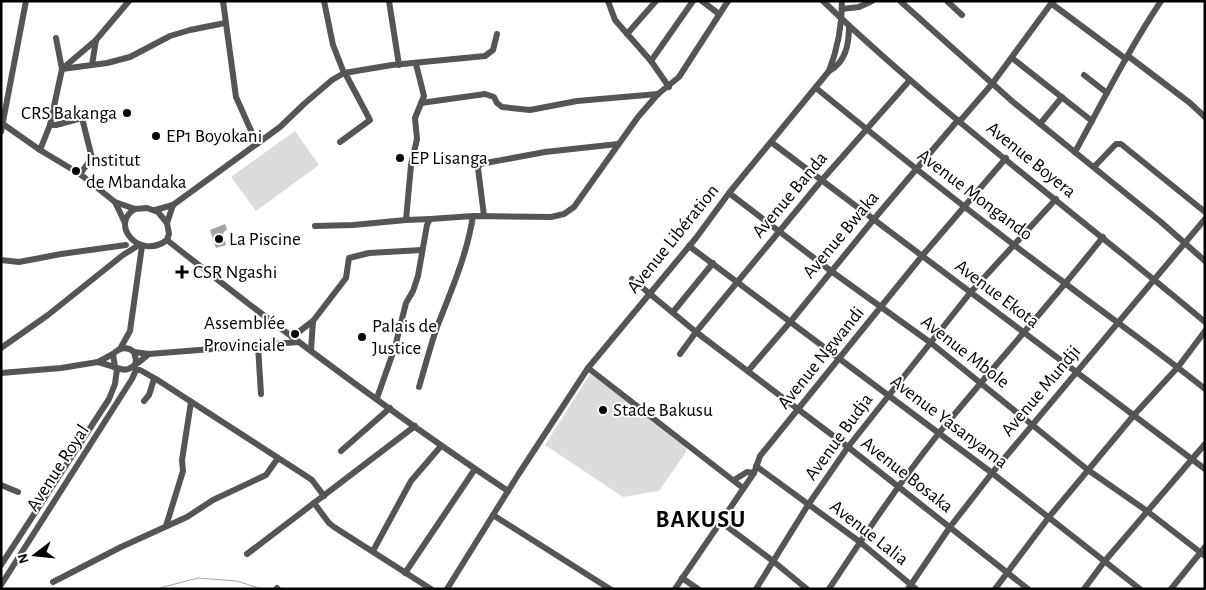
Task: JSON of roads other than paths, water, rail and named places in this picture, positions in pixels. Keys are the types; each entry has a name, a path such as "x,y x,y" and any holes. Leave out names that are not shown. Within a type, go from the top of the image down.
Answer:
{"street":[{"path":"62,69 96,40 129,1"},
{"path":"223,1 236,97 256,144"},
{"path":"324,1 333,46 370,120 340,142"},
{"path":"389,1 399,65"},
{"path":"608,1 615,20 651,61 668,87"},
{"path":"627,34 656,1"},
{"path":"651,61 693,1"},
{"path":"702,1 719,14"},
{"path":"315,226 345,226 406,220 427,221 473,216 551,217 564,214 574,207 638,117 658,94 679,77 728,1"},
{"name":"Avenue Boyera","path":"823,1 910,80 1205,322"},
{"name":"Avenue Libération","path":"493,515 588,368 689,246 729,193 829,71 838,45 842,1"},
{"path":"842,10 859,7 872,1"},
{"path":"900,1 992,84 1162,222 1205,261"},
{"path":"947,1 962,15"},
{"path":"1075,152 1161,1"},
{"path":"27,2 2,128 80,174 115,202 135,209 147,208 155,210 161,214 167,222 168,240"},
{"path":"1053,2 1190,103 1205,117"},
{"name":"Avenue Bwaka","path":"748,371 874,218 992,84 1053,2"},
{"path":"62,69 130,58 170,36 225,23"},
{"path":"829,71 838,66 845,54 849,37 849,26"},
{"path":"155,210 173,205 280,126 332,80 345,73 485,56 493,50 497,34"},
{"path":"40,150 50,125 62,69 56,38"},
{"path":"92,64 96,40"},
{"path":"1012,58 1092,122"},
{"path":"406,220 411,165 417,139 415,118 423,92 416,64"},
{"path":"1084,75 1107,93"},
{"name":"Avenue Banda","path":"680,354 779,231 910,80"},
{"name":"Avenue Mongando","path":"816,88 916,169 1066,284 1120,322 1205,389"},
{"path":"421,103 484,94 494,97 502,107 530,110 577,101 658,94"},
{"path":"1040,124 1062,98"},
{"path":"50,125 82,118 92,158 80,174"},
{"name":"Avenue Ekota","path":"770,142 874,218 970,293 1205,469"},
{"path":"484,216 478,168 480,164 545,152 618,144"},
{"path":"1094,167 1116,144 1121,144 1205,212"},
{"path":"602,145 610,156"},
{"name":"Avenue Ngwandi","path":"675,589 755,470 760,456 922,256 1006,158"},
{"name":"Avenue Mbole","path":"729,193 831,271 931,343 1088,470 1147,511 1202,555"},
{"name":"Avenue Budja","path":"756,589 808,505 848,447 888,395 970,293 1056,199"},
{"path":"115,202 131,238 141,245 156,246 168,240"},
{"path":"167,222 173,205"},
{"path":"125,223 128,214 135,209"},
{"path":"419,387 437,327 450,298 470,239 473,216"},
{"name":"Avenue Mundji","path":"912,587 950,528 992,472 1205,219"},
{"path":"377,398 406,303 415,285 427,221"},
{"path":"829,589 898,486 1022,332 1066,284 1103,237"},
{"path":"123,255 126,245 131,238"},
{"path":"168,240 292,337 440,446 508,492"},
{"path":"1,260 19,262 126,245"},
{"path":"1,348 48,315 123,255 141,245"},
{"path":"1,373 61,368 98,362 120,349 127,338 137,288 141,245"},
{"name":"Avenue Yasanyama","path":"689,246 992,472 1140,589"},
{"path":"292,337 314,321 346,278 349,258 369,253 422,250"},
{"path":"673,312 713,263"},
{"name":"Avenue Bosaka","path":"632,279 696,332 848,447 1028,589"},
{"path":"311,350 314,321"},
{"path":"994,589 1049,517 1134,415 1178,367 1205,331"},
{"path":"127,338 136,360 135,368"},
{"path":"120,349 150,354 299,342"},
{"path":"258,346 261,394"},
{"path":"112,354 116,368"},
{"path":"98,362 124,371 135,368 150,354"},
{"name":"Avenue Royal","path":"1,564 110,400 115,384 116,368"},
{"path":"135,368 192,402 312,480 324,496"},
{"name":"Avenue Royal","path":"1,585 132,379 135,368"},
{"path":"588,368 743,488"},
{"path":"144,401 149,395 154,379"},
{"path":"166,526 183,471 182,460 192,402"},
{"path":"341,451 390,408"},
{"path":"247,554 415,426"},
{"path":"1084,589 1104,562 1205,444"},
{"path":"373,551 411,481 440,446"},
{"path":"53,582 121,547 196,512 213,500 266,475 278,458"},
{"path":"405,573 475,469"},
{"path":"734,480 747,472 755,470"},
{"name":"Avenue Lalia","path":"755,470 860,542 912,587"},
{"path":"1,485 18,492"},
{"path":"314,503 329,523 430,589"},
{"path":"447,589 493,515 610,589"},
{"path":"721,522 773,561 806,589"},
{"path":"1171,589 1202,555 1205,547"},
{"path":"682,578 698,589"}],"waterway":[{"path":"156,589 198,578 237,581 262,589"}],"place":[{"name":"CRS Bakanga","path":"127,113"},
{"name":"EP1 Boyokani","path":"156,136"},
{"name":"EP Lisanga","path":"400,158"},
{"name":"Institut de Mbandaka","path":"76,171"},
{"name":"La Piscine","path":"219,239"},
{"name":"CSR Ngashi","path":"182,272"},
{"name":"Assemblée Provinciale","path":"295,334"},
{"name":"Palais de Justice","path":"362,337"},
{"name":"Stade Bakusu","path":"603,410"}],"district":[{"name":"BAKUSU","path":"701,520"}]}
